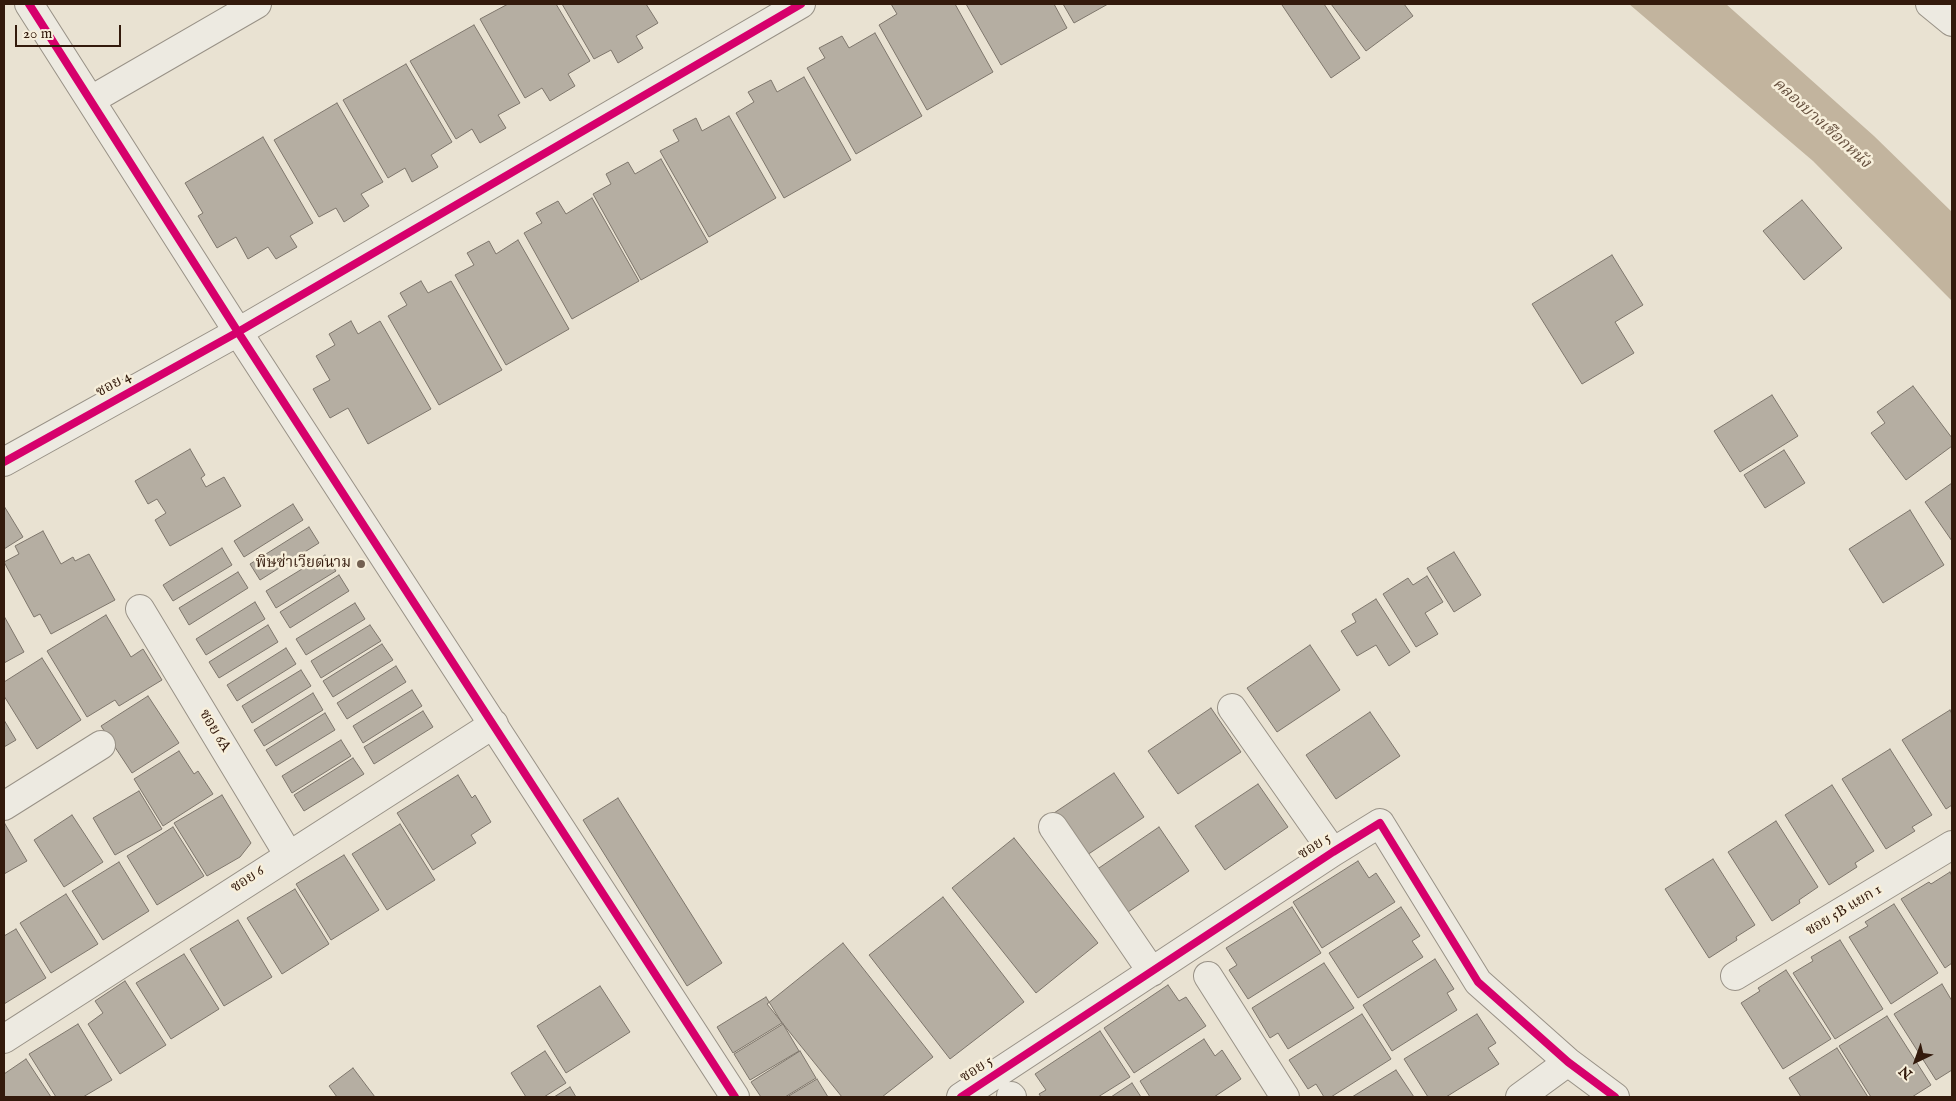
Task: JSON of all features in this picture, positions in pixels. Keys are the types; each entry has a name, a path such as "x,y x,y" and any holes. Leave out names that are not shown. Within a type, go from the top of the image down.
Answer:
{"street":[{"path":"29,4 238,332 735,1097"},
{"path":"91,100 257,4"},
{"name":"ซอย 4","path":"4,462 238,332 801,4"},
{"path":"1930,4 1952,22"},
{"name":"ซอย 6A","path":"140,609 288,854"},
{"path":"1232,708 1333,852"},
{"name":"ซอย 6","path":"4,1038 288,854 494,724"},
{"path":"4,806 101,744"},
{"name":"ซอย 5","path":"961,1097 1380,823 1478,982 1568,1062 1615,1097"},
{"path":"1053,827 1152,972"},
{"name":"ซอย 5B แยก 1","path":"1735,976 1952,845"},
{"path":"1208,976 1285,1097"},
{"path":"1520,1097 1568,1062"}],"water":[{"name":"คลองบางเชือกหนัง","path":"1629,4 1726,4 1874,136 1952,212 1952,301 1813,161"}],"building":[{"path":"508,4 556,4 590,61 568,74 575,86 550,101 542,88 525,98 480,19"},
{"path":"562,4 646,4 658,23 636,36 643,48 618,63 611,50 594,59"},
{"path":"891,4 955,4 993,72 927,110 879,25 897,14"},
{"path":"966,4 1054,4 1067,28 1001,65"},
{"path":"1063,4 1108,4 1074,23"},
{"path":"1324,4 1360,58 1331,78 1282,5"},
{"path":"1331,4 1404,4 1413,16 1366,51"},
{"path":"474,25 520,103 498,115 506,128 480,143 472,129 456,139 410,61"},
{"path":"875,33 922,116 856,154 807,68 825,58 819,48 842,36 849,48"},
{"path":"406,64 452,142 431,155 438,167 412,182 405,168 388,178 343,100"},
{"path":"804,77 851,160 784,198 736,113 754,102 748,92 771,80 777,92"},
{"path":"337,103 383,182 361,194 369,206 344,222 336,208 319,217 274,140"},
{"path":"729,116 776,198 709,237 660,151 679,141 673,130 696,118 702,131"},
{"path":"263,137 313,223 290,236 297,247 276,259 268,247 248,259 236,237 217,248 198,216 203,213 185,183"},
{"path":"661,159 708,242 641,280 593,194 611,184 606,174 628,162 635,174"},
{"path":"592,198 639,281 572,319 524,233 542,223 536,213 558,201 566,214"},
{"path":"1802,200 1842,248 1804,280 1763,231"},
{"path":"518,240 569,329 506,365 455,275 474,265 467,253 489,241 496,254"},
{"path":"1612,255 1643,305 1615,322 1634,353 1582,384 1532,304"},
{"path":"421,281 428,293 451,281 502,370 439,405 388,316 407,305 400,293"},
{"path":"351,321 358,334 380,321 431,409 368,444 348,408 330,418 313,389 330,380 316,356 335,345 329,334"},
{"path":"1913,386 1952,438 1952,446 1906,480 1871,433 1885,423 1877,412"},
{"path":"1772,395 1798,436 1740,472 1714,431"},
{"path":"190,449 205,475 201,478 206,487 224,477 241,506 170,546 155,520 166,513 157,499 148,504 135,481"},
{"path":"1784,450 1805,483 1765,508 1744,475"},
{"path":"1952,483 1952,541 1925,502"},
{"path":"293,504 303,520 244,557 234,541"},
{"path":"4,506 23,537 4,549"},
{"path":"1910,510 1944,565 1883,603 1849,549"},
{"path":"309,527 319,543 260,580 250,564"},
{"path":"43,531 61,564 73,557 75,561 89,554 115,600 51,634 40,614 34,617 4,562 19,554 15,546"},
{"path":"222,548 232,565 173,601 163,585"},
{"path":"1454,552 1481,595 1454,612 1427,568"},
{"path":"325,555 336,571 276,608 266,591"},
{"path":"238,572 248,588 189,625 179,608"},
{"path":"339,575 349,591 290,628 280,612"},
{"path":"1427,576 1443,602 1425,613 1438,634 1416,647 1383,594 1408,578 1413,585"},
{"path":"1376,599 1410,652 1389,666 1376,645 1357,656 1341,631 1356,622 1352,614"},
{"path":"255,602 265,619 206,655 196,639"},
{"path":"355,603 365,619 306,655 296,639"},
{"path":"106,615 131,657 143,649 162,680 119,706 115,700 87,717 47,651"},
{"path":"4,616 24,652 4,663"},
{"path":"268,625 278,642 219,678 209,662"},
{"path":"370,625 381,641 321,678 311,661"},
{"path":"382,644 393,660 333,697 323,681"},
{"path":"1310,645 1340,690 1277,732 1247,688"},
{"path":"286,648 296,664 237,701 227,685"},
{"path":"42,658 81,720 37,749 4,696 4,682"},
{"path":"396,666 406,682 347,719 337,703"},
{"path":"301,670 311,686 252,723 242,706"},
{"path":"412,690 422,706 363,743 353,726"},
{"path":"313,693 323,710 264,746 254,730"},
{"path":"148,696 179,743 132,773 101,726"},
{"path":"1211,708 1241,752 1178,794 1148,751"},
{"path":"1950,710 1952,714 1952,805 1946,809 1902,740"},
{"path":"423,711 433,727 374,764 364,747"},
{"path":"1370,712 1400,756 1336,799 1306,755"},
{"path":"325,713 335,730 276,766 266,750"},
{"path":"4,720 16,740 4,747"},
{"path":"341,740 351,756 292,793 282,776"},
{"path":"1890,749 1932,815 1912,827 1915,831 1886,849 1842,779"},
{"path":"179,751 194,774 198,771 213,794 163,826 134,779"},
{"path":"353,758 364,774 304,811 294,795"},
{"path":"1114,773 1144,817 1081,859 1051,815"},
{"path":"458,775 472,798 475,795 491,822 471,835 476,843 433,870 397,813"},
{"path":"1258,784 1288,827 1225,870 1195,826"},
{"path":"1832,785 1874,851 1855,863 1857,867 1829,885 1785,815"},
{"path":"139,791 162,829 115,855 93,818"},
{"path":"222,795 251,843 240,857 207,876 174,823"},
{"path":"618,798 722,963 687,986 583,820"},
{"path":"72,815 103,862 64,887 34,840"},
{"path":"1776,821 1818,887 1799,900 1800,903 1772,921 1728,852"},
{"path":"400,824 435,880 387,910 352,854"},
{"path":"4,825 27,861 4,874"},
{"path":"173,827 204,876 157,905 127,856"},
{"path":"1159,827 1189,871 1125,914 1096,870"},
{"path":"1014,838 1098,943 1036,993 952,888"},
{"path":"344,855 379,910 331,940 296,884"},
{"path":"1713,859 1755,925 1736,937 1737,940 1709,958 1665,889"},
{"path":"1358,861 1369,878 1376,873 1395,902 1322,948 1293,902"},
{"path":"119,862 149,911 103,940 72,891"},
{"path":"1950,872 1952,876 1952,963 1945,968 1901,899"},
{"path":"295,889 329,944 282,974 247,918"},
{"path":"66,894 98,944 51,973 20,923"},
{"path":"943,897 1024,1002 950,1059 869,955"},
{"path":"1894,904 1938,973 1891,1004 1849,937 1868,926 1865,922"},
{"path":"1292,907 1321,953 1248,999 1229,970 1237,965 1226,948"},
{"path":"1401,907 1420,936 1412,941 1423,957 1358,998 1329,953"},
{"path":"238,920 272,977 224,1006 190,949"},
{"path":"16,929 46,978 4,1004 4,936"},
{"path":"1840,940 1883,1009 1835,1039 1793,973 1813,961 1811,957"},
{"path":"843,943 933,1057 882,1097 842,1097 767,1004"},
{"path":"184,954 219,1009 171,1039 136,983"},
{"path":"1435,959 1454,989 1447,993 1457,1010 1392,1051 1363,1005"},
{"path":"1324,963 1354,1008 1288,1049 1278,1033 1270,1038 1252,1008"},
{"path":"1786,970 1831,1039 1783,1069 1741,1003 1760,991 1758,988"},
{"path":"125,981 166,1045 120,1074 88,1024 103,1013 95,1001"},
{"path":"1942,984 1952,1001 1952,1070 1936,1080 1894,1014"},
{"path":"1168,985 1179,1001 1186,997 1206,1026 1134,1073 1104,1028"},
{"path":"600,986 630,1032 566,1073 537,1026"},
{"path":"766,997 782,1023 733,1053 717,1027"},
{"path":"1362,1014 1391,1059 1331,1097 1324,1097 1316,1084 1308,1089 1289,1060"},
{"path":"1477,1014 1496,1043 1488,1048 1499,1064 1446,1097 1428,1097 1404,1059"},
{"path":"1887,1016 1931,1085 1912,1097 1871,1097 1839,1046"},
{"path":"78,1024 112,1080 83,1097 56,1097 29,1054"},
{"path":"783,1024 799,1051 750,1080 734,1054"},
{"path":"1100,1031 1130,1077 1098,1097 1041,1097 1039,1094 1046,1090 1035,1074"},
{"path":"1204,1039 1215,1056 1222,1050 1241,1079 1214,1097 1150,1097 1140,1081"},
{"path":"1837,1048 1868,1097 1801,1097 1789,1078"},
{"path":"545,1051 566,1083 544,1097 526,1097 511,1073"},
{"path":"800,1051 816,1078 785,1097 761,1097 751,1082"},
{"path":"26,1059 51,1097 4,1097 4,1074"},
{"path":"353,1068 375,1097 337,1097 329,1086"},
{"path":"1396,1070 1414,1097 1352,1097"},
{"path":"817,1079 828,1097 787,1097"},
{"path":"1132,1083 1141,1097 1111,1097"},
{"path":"570,1087 576,1097 554,1097"}],"cycle path":[{"path":"29,4 238,332 735,1097"},
{"path":"4,462 238,332 801,4"},
{"path":"961,1097 1380,823 1478,982 1568,1062 1615,1097"}],"place":[{"name":"พิษซ่าเวียดนาม","path":"361,564"}]}
